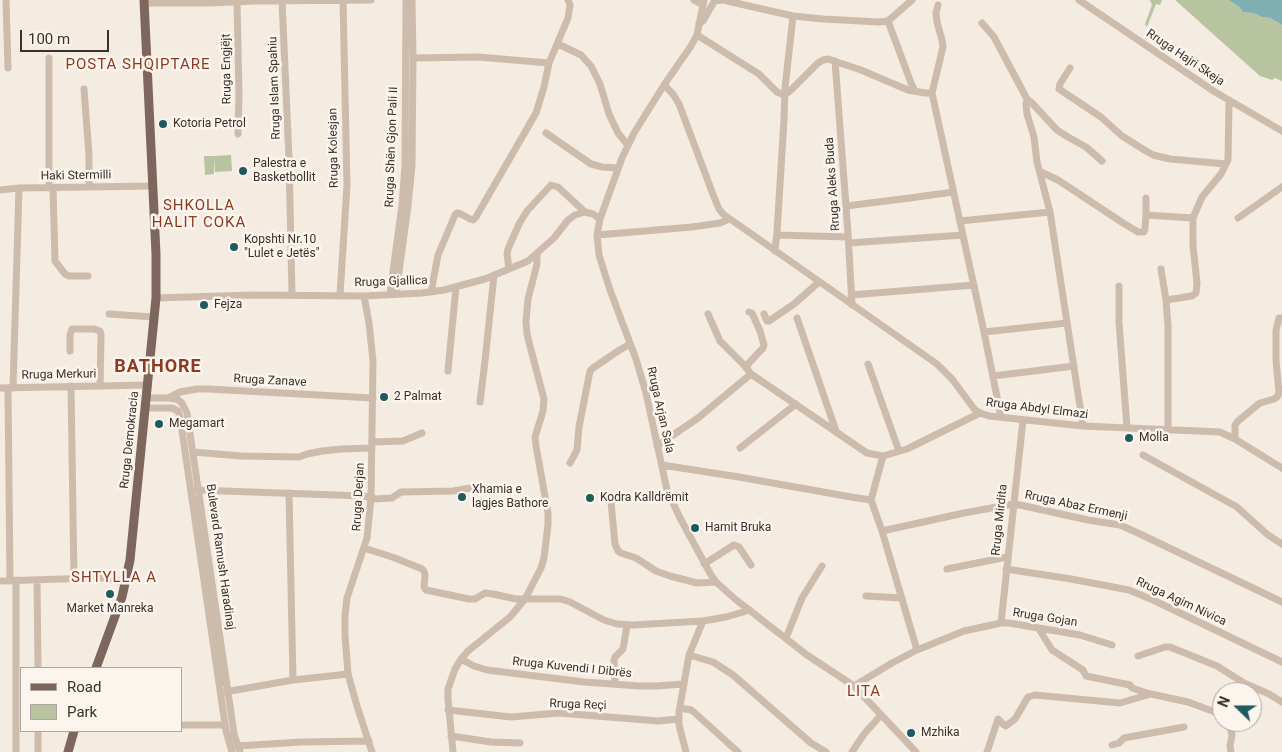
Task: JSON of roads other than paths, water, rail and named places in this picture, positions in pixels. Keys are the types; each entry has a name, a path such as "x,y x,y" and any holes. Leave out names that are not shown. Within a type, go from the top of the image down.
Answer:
{"main road":[{"name":"Rruga Demokracia","path":"96,667 126,583 130,560 156,298 156,254 144,1"},
{"path":"68,752 74,732"}],"street":[{"path":"6,0 8,68"},
{"name":"Rruga Kolesjan","path":"340,295 347,185 343,0"},
{"path":"144,1 238,3 256,1 371,0"},
{"name":"Rruga Shën Gjon Pali II","path":"393,294 405,166 406,0"},
{"name":"Rruga Shën Gjon Pali II","path":"393,294 411,184 413,126 412,0"},
{"path":"431,292 438,255 455,215 457,213 473,220 476,217 536,113 549,63 570,12 568,0"},
{"path":"694,0 703,2"},
{"path":"699,23 703,21 715,0 723,0 793,16 879,22 888,21 912,0"},
{"name":"Rruga Hajri Skeja","path":"1079,0 1229,100 1282,131"},
{"name":"Rruga Islam Spahiu","path":"282,1 289,158 292,294"},
{"name":"Rruga Arjan Sala","path":"703,2 697,35 627,144 618,168 600,219 597,235 604,270 646,393 667,490 704,564 716,582 750,610 815,661 854,686 916,752"},
{"name":"Rruga Engjëjt","path":"238,3 238,134"},
{"path":"938,4 937,22 943,47 932,92 1001,418"},
{"path":"775,251 784,95 793,16"},
{"path":"888,21 915,91"},
{"path":"982,23 994,37 1027,99 1057,130 1086,147 1102,162"},
{"path":"697,35 760,74 778,92 784,95"},
{"path":"558,44 581,55 592,66 600,84 609,114 618,133 627,144"},
{"path":"413,58 478,57 549,63"},
{"path":"49,58 51,188 55,261 65,274 69,276 88,276"},
{"path":"784,95 818,63 828,59 861,70 908,90 932,92"},
{"name":"Rruga Aleks Buda","path":"835,61 852,304"},
{"path":"1070,68 1060,84 1060,89 1101,117 1122,136 1140,148 1159,157 1226,164"},
{"path":"597,235 692,227 720,223 729,219 719,208 679,104 664,85"},
{"path":"84,89 89,155 89,187"},
{"path":"1027,99 1027,114 1034,137 1050,212 1083,426"},
{"path":"1166,300 1192,296 1196,293 1193,218 1202,197 1221,174 1228,160 1229,100"},
{"path":"546,133 591,164 618,168"},
{"path":"1040,172 1058,180 1123,223 1142,233 1146,229 1146,198"},
{"path":"509,268 508,249 519,224 527,211 550,185 558,187 585,212 593,214 600,219"},
{"name":"Haki Stermilli","path":"0,190 19,188 153,186"},
{"path":"1238,218 1282,187"},
{"path":"16,752 7,388 19,188"},
{"path":"846,206 954,192"},
{"name":"Rruga Gjallica","path":"156,298 292,294 364,296 431,292 456,288 528,261 554,238 568,220 575,215 585,212"},
{"path":"960,221 1050,212"},
{"path":"1146,215 1193,218"},
{"name":"Rruga Abdyl Elmazi","path":"729,219 937,364 952,379 975,410 980,413 1001,418 1083,426 1220,432 1282,468"},
{"path":"777,235 848,240 963,235"},
{"path":"453,752 448,710 448,689 455,669 468,652 510,617 524,599 541,568 544,558 548,525 546,499 535,437 543,411 544,399 527,334 526,322 528,299 537,264 537,253"},
{"path":"1161,269 1166,300 1168,334 1168,429"},
{"path":"480,402 494,275"},
{"path":"764,314 767,321 769,321 794,304 819,282"},
{"path":"851,295 974,285"},
{"path":"1119,286 1119,322 1127,428"},
{"path":"448,371 456,288"},
{"name":"Rruga Derjan","path":"364,296 373,361 371,498 369,528 344,615 348,674 356,706 372,752"},
{"path":"749,312 752,313 764,345 748,364 749,371"},
{"path":"109,314 154,317"},
{"path":"708,314 720,341 749,371 867,453 883,456 899,451 980,413"},
{"path":"797,318 836,432"},
{"path":"1235,439 1235,425 1238,420 1254,406 1274,399 1279,393 1276,330 1279,318 1282,318"},
{"path":"984,332 1067,323"},
{"path":"70,351 72,329 94,329 100,331 100,386"},
{"path":"570,463 577,450 579,427 590,371 618,350 630,344"},
{"path":"868,364 899,451"},
{"path":"993,376 1074,366"},
{"path":"657,446 698,418 749,371"},
{"name":"Rruga Merkuri","path":"7,388 148,385"},
{"path":"71,386 74,579"},
{"name":"Rruga Zanave","path":"168,398 180,392 208,389 373,398"},
{"path":"146,408 167,407 168,398 147,398"},
{"name":"Bulevard Ramush Haradinaj","path":"168,398 177,399 186,408 199,490 224,692 225,725 232,752"},
{"path":"740,448 796,404"},
{"name":"Bulevard Ramush Haradinaj","path":"167,407 176,410 180,416 224,692 238,749"},
{"name":"Rruga Mirdita","path":"1001,623 1023,420"},
{"path":"193,452 241,456 299,457 322,451 403,441 422,433"},
{"path":"1143,455 1237,508 1268,535 1282,544"},
{"path":"883,456 871,500 917,650"},
{"path":"662,465 871,500"},
{"path":"191,490 363,496 375,499 392,498 401,492 453,492 471,488"},
{"path":"289,494 293,680"},
{"path":"611,502 615,544 618,552 636,558 656,571 670,576 697,583 716,582"},
{"name":"Rruga Abaz Ermenji","path":"882,531 1014,504 1120,525 1282,602"},
{"path":"704,564 734,545 739,547 751,565"},
{"path":"364,548 422,569 425,575 424,587 426,590 469,599 475,599 485,594 516,599 561,599 604,620 617,624 703,621 750,610"},
{"path":"947,569 1007,557"},
{"path":"786,638 802,598 822,566"},
{"name":"Rruga Agim Nivica","path":"1006,569 1071,578 1129,590 1282,662"},
{"path":"0,581 105,578 126,583"},
{"path":"37,580 38,667"},
{"path":"866,596 902,598"},
{"path":"686,752 678,719 689,655 703,621"},
{"name":"Rruga Gojan","path":"854,686 917,650 964,632 1001,623 1080,634 1112,645"},
{"path":"615,684 614,660 623,648 627,625"},
{"path":"1039,628 1052,650 1083,670 1086,676 1130,685 1132,688 1150,694 1188,702 1212,711"},
{"path":"1138,656 1165,647 1174,648 1216,666 1244,683 1282,702"},
{"path":"689,655 713,662 734,675 811,743 826,752"},
{"name":"Rruga Kuvendi I Dibrës","path":"461,659 487,670 584,682 656,686 684,684"},
{"path":"224,692 293,680 348,674"},
{"path":"987,752 998,719 1006,726 1015,719 1028,697 1035,695 1120,703 1150,694"},
{"path":"680,708 691,710 695,713 738,752"},
{"name":"Rruga Reçi","path":"448,710 510,717 559,713 658,721 678,719"},
{"path":"852,752 864,734 881,715"},
{"path":"182,725 225,725"},
{"path":"1112,745 1119,743 1124,738 1184,727"},
{"path":"38,732 38,752"},
{"path":"1231,732 1231,752"},
{"path":"451,736 490,742 520,743"},
{"path":"238,749 301,742 369,741"}],"water":[{"path":"1228,0 1282,0 1282,25 1270,18 1243,12 1238,6"}],"place":[{"name":"Kotoria Petrol","path":"163,124"},
{"name":"Palestra e Basketbollit","path":"243,171"},
{"name":"Kopshti Nr.10 \"Lulet e Jetës\"","path":"234,247"},
{"name":"Fejza","path":"204,305"},
{"name":"2 Palmat","path":"384,397"},
{"name":"Megamart","path":"159,424"},
{"name":"Molla","path":"1129,438"},
{"name":"Xhamia e lagjes Bathore","path":"462,497"},
{"name":"Kodra Kalldrëmit","path":"590,498"},
{"name":"Hamit Bruka","path":"695,528"},
{"name":"Market Manreka","path":"110,594"},
{"name":"Mzhika","path":"911,733"}],"district":[{"name":"POSTA SHQIPTARE","path":"138,65"},
{"name":"SHKOLLA HALIT COKA","path":"199,214"},
{"name":"BATHORE","path":"158,367"},
{"name":"SHTYLLA A","path":"114,578"},
{"name":"LITA","path":"864,692"}]}
